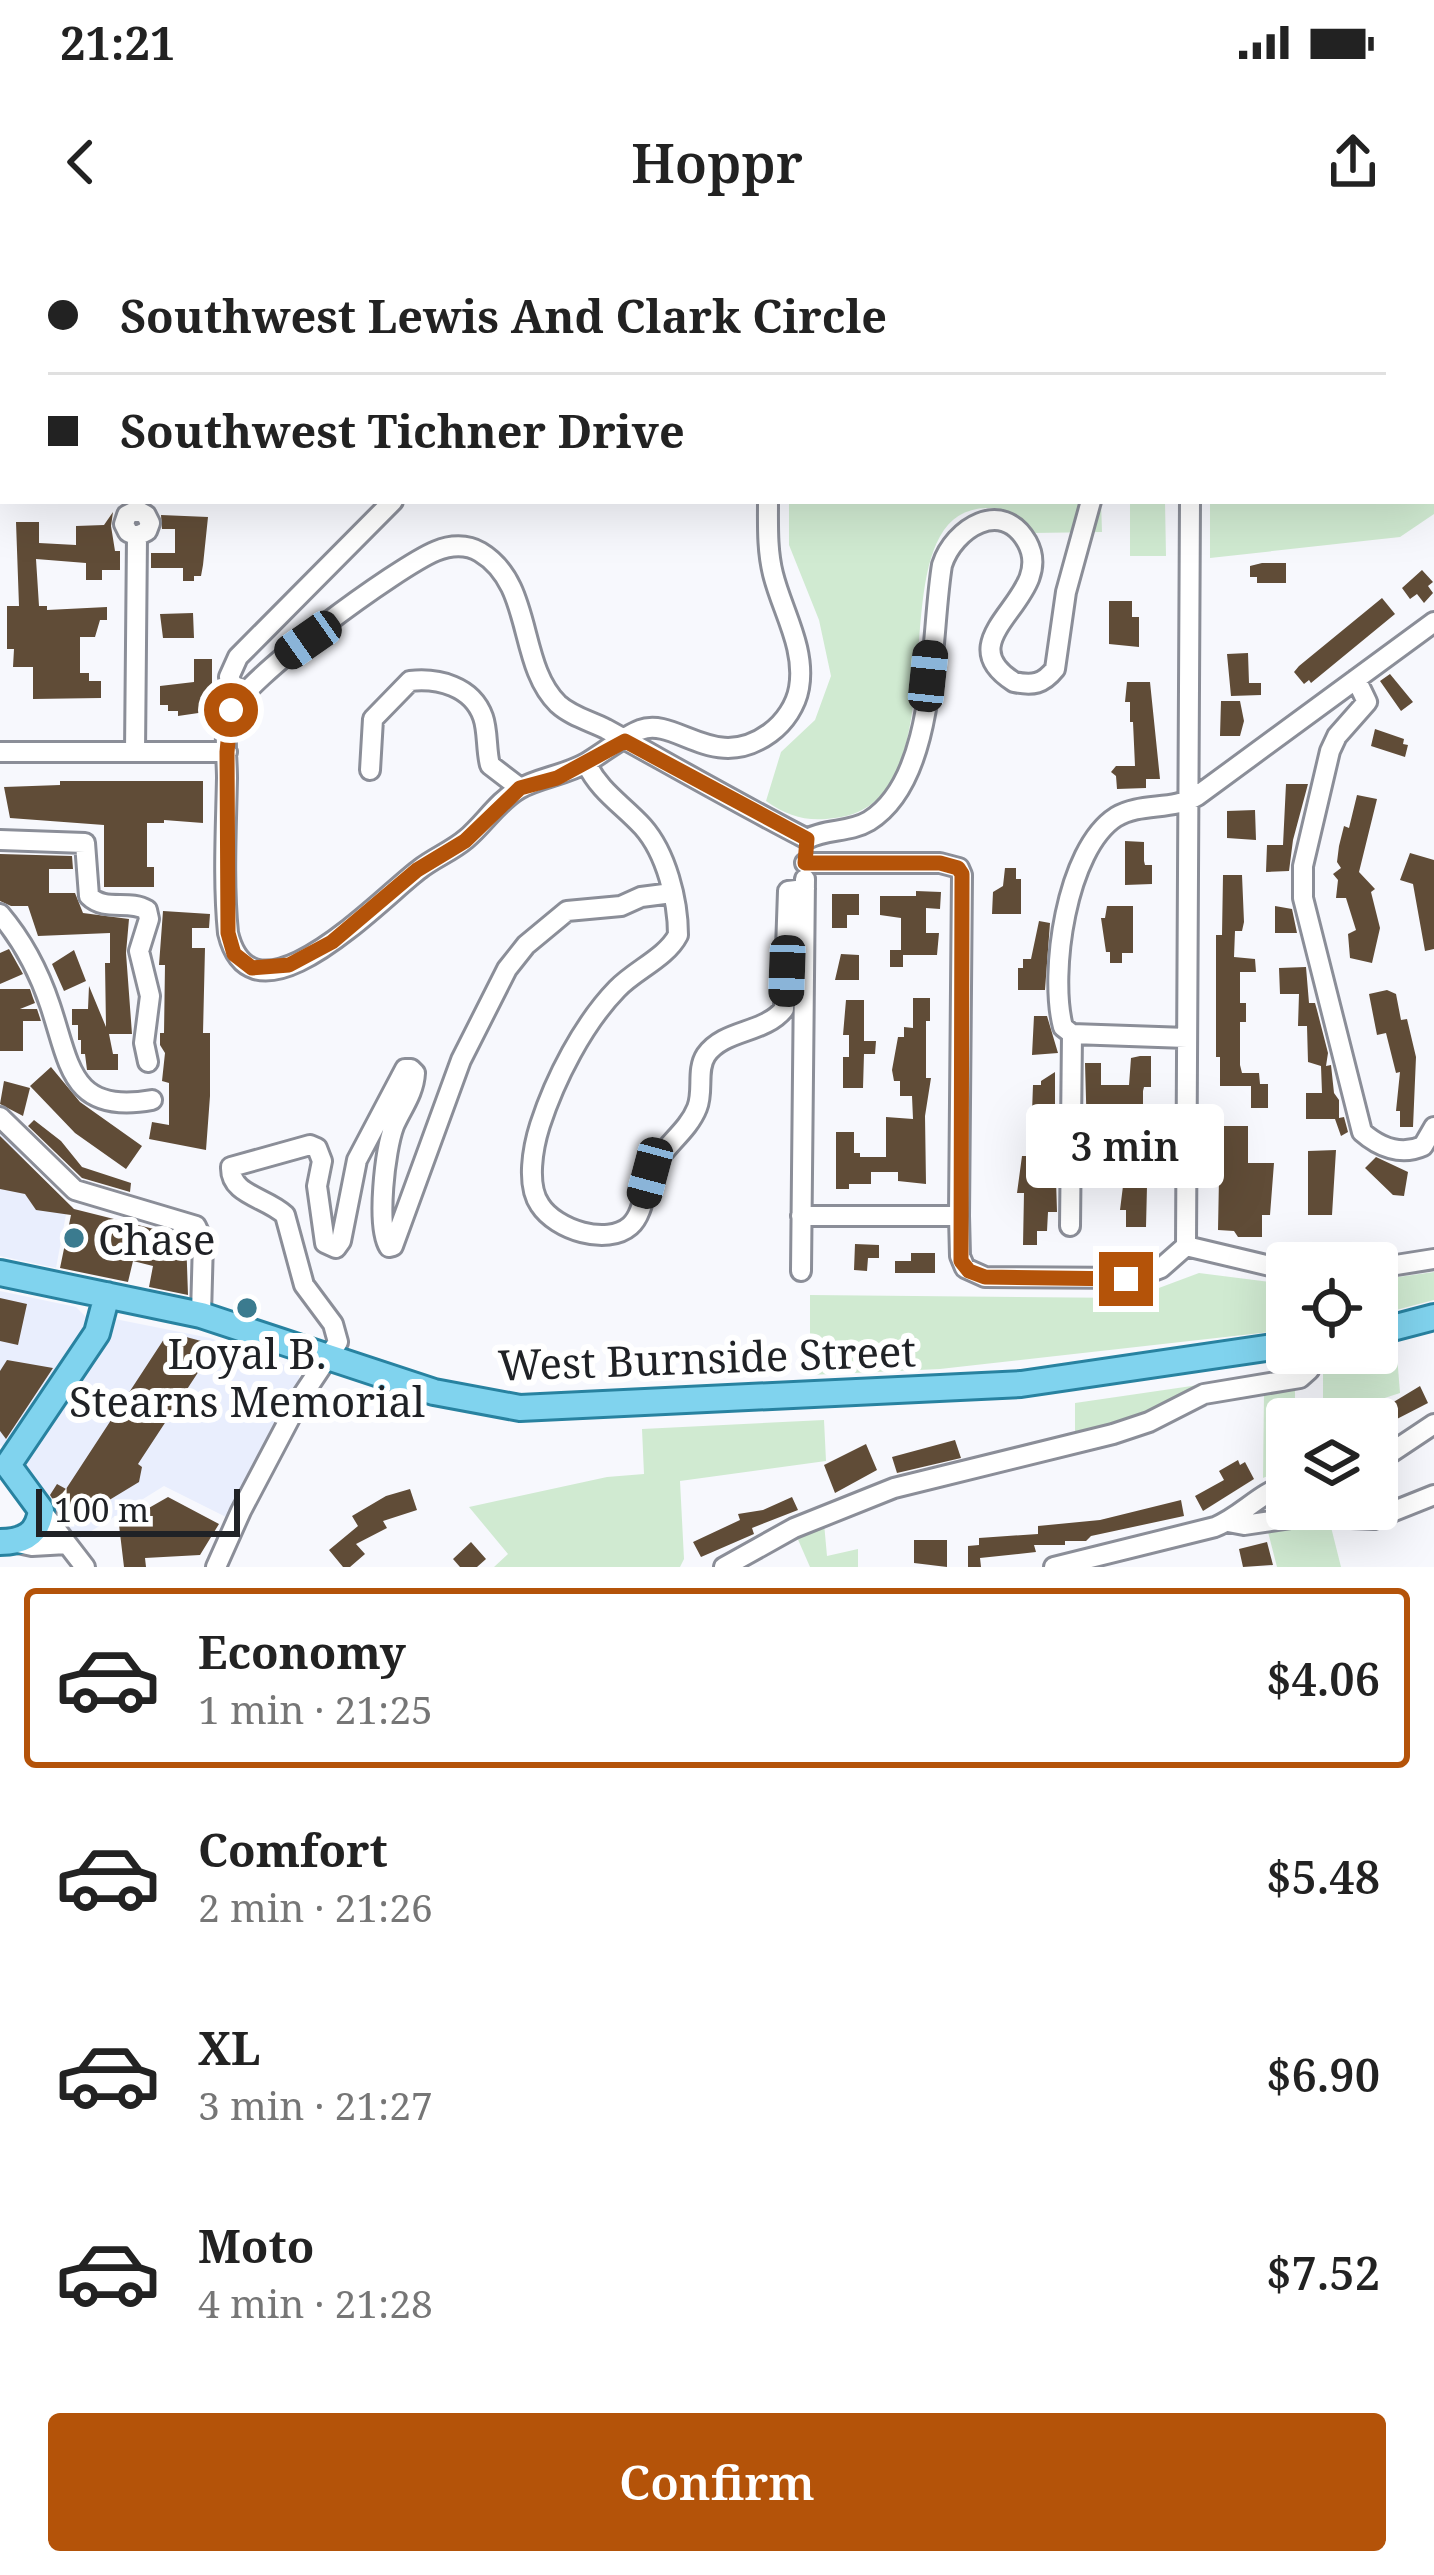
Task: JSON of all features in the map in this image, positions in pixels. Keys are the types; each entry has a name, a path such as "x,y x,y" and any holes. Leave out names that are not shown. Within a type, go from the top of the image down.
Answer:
{"main road":[{"name":"West Burnside Street","path":"0,1273 201,1315 463,1401 542,1408 1021,1384 1266,1348"},
{"path":"6,1542 36,1529 41,1510 4,1460 97,1333 107,1294"},
{"path":"1398,1326 1434,1318"}],"street":[{"path":"239,699 229,676 238,656 390,504"},
{"path":"768,504 772,569 799,658 798,692 790,712 766,736 740,747 720,748 645,728 625,741 557,778 520,788 465,841 417,870 332,942 289,965 252,968 234,954 228,933 227,752 229,717 239,699 280,659 416,561 458,546 484,555 508,584 539,672 555,701 625,741 807,839"},
{"path":"807,839 817,833 851,830 872,820 897,795 907,776 925,712 941,565 957,535 986,521 1004,524 1026,539 1030,576 1024,594 994,630 990,644 993,661 1004,676 1038,684 1055,669 1066,592 1090,504"},
{"path":"805,863 940,863 962,874 959,1216 965,1268 985,1277 1126,1279 1161,1268 1186,1246 1190,504"},
{"path":"135,752 137,536"},
{"path":"1070,1226 1072,1034 1060,1021 1060,969 1067,911 1084,856 1105,826 1121,814 1187,802 1434,622"},
{"path":"1356,679 1367,702 1336,736 1330,751 1303,866 1303,898 1362,1132 1384,1146 1406,1151 1423,1146 1434,1127"},
{"path":"370,770 374,719 410,681 441,680 455,686 479,710 490,765 520,788"},
{"path":"0,752 227,752"},
{"path":"586,763 603,793 654,842 672,893 678,928 675,942 610,997 579,1042 539,1126 532,1173 540,1205 587,1234 619,1234 634,1223 650,1173 698,1108 702,1061 712,1047 765,1024 784,1009 788,891 805,889"},
{"path":"800,1271 807,839"},
{"path":"0,840 85,843 89,896 96,903 139,905 147,910 149,919 139,951 150,996 144,1043 148,1061"},
{"path":"216,1567 307,1388 337,1347 338,1335 304,1285 285,1215 236,1188 231,1167 310,1145 317,1148 322,1161 317,1186 325,1243 336,1248 357,1160 395,1083 411,1069 413,1088 388,1147 382,1234 388,1247 393,1246 461,1060 507,969 526,945 567,911 621,906 641,897 672,893"},
{"path":"0,914 38,973 66,1065 76,1079 94,1094 118,1104 152,1100"},
{"path":"1072,1034 1187,1038"},
{"path":"0,1117 75,1190 196,1226 203,1241 201,1315"},
{"path":"801,1216 959,1216"},
{"path":"1186,1246 1266,1265"},
{"path":"1398,1265 1434,1259"},
{"path":"724,1567 794,1528 894,1488 1113,1434 1204,1394 1304,1374"},
{"path":"1398,1449 1434,1424"},
{"path":"1409,1442 1434,1441"},
{"path":"1054,1567 1228,1522 1266,1493"},
{"path":"1228,1522 1237,1526 1305,1516 1374,1519 1434,1495"},
{"path":"41,1510 85,1567"},
{"path":"6,1542 68,1544"}],"shaded area":[{"path":"0,1129 35,1173 68,1204 56,1268 0,1256"},
{"path":"0,1291 76,1307 88,1326 8,1450 0,1445"},
{"path":"110,1318 210,1338 299,1370 299,1383 228,1518 164,1486 72,1543 22,1472 20,1459"}],"green space":[{"path":"789,504 1101,504 1102,532 1033,533 1013,514 994,508 952,521 932,555 912,713 900,763 876,800 835,818 799,817 766,801 781,752 815,720 831,676 819,620 789,545"},
{"path":"1130,504 1165,504 1166,556 1130,556"},
{"path":"1210,504 1434,504 1434,514 1400,537 1210,558"},
{"path":"1434,1272 1434,1300 1398,1309 1398,1277"},
{"path":"1199,1273 1266,1281 1266,1332 940,1369 810,1375 810,1295 1132,1298"},
{"path":"1398,1368 1400,1393 1385,1398 1323,1398 1323,1374 1398,1374"},
{"path":"1219,1382 1194,1388 1128,1421 1075,1434 1075,1403"},
{"path":"1295,1389 1295,1398 1266,1398 1263,1478 1264,1394"},
{"path":"824,1420 826,1461 680,1481 684,1559 680,1567 494,1567 508,1554 469,1507 607,1477 644,1474 642,1429"},
{"path":"824,1523 827,1556 858,1549 858,1567 810,1567 796,1535"},
{"path":"1332,1530 1341,1567 1277,1567 1268,1532"}],"building":[{"path":"113,512 111,526 115,551 120,551 120,570 102,570 102,580 86,580 86,563 36,559 39,606 47,610 107,607 107,620 100,620 95,637 80,637 80,673 89,673 89,681 101,681 101,698 33,699 33,667 13,667 14,649 7,649 7,606 19,606 16,522 39,522 39,543 76,545 76,526 104,525"},
{"path":"161,515 208,517 201,576 194,576 194,581 183,581 183,568 151,568 151,553 175,553 175,529 162,529"},
{"path":"1286,563 1286,583 1257,583 1257,577 1250,577 1250,566"},
{"path":"1422,570 1433,582 1428,586 1433,593 1424,603 1417,594 1410,599 1402,588"},
{"path":"1382,598 1395,614 1304,684 1294,672 1299,666"},
{"path":"1109,601 1132,601 1132,617 1139,617 1139,647 1109,644"},
{"path":"193,613 194,638 163,638 160,614"},
{"path":"1248,653 1249,683 1261,683 1261,695 1231,696 1227,654"},
{"path":"194,659 212,659 212,711 178,716 178,711 160,705 160,686 194,682"},
{"path":"1390,674 1413,702 1401,711 1380,681"},
{"path":"1127,682 1150,682 1160,779 1146,779 1146,788 1117,789 1111,772 1116,766 1135,766 1130,702 1125,702"},
{"path":"1221,701 1240,701 1244,721 1240,736 1220,736"},
{"path":"1375,729 1404,739 1403,744 1408,745 1405,757 1371,746"},
{"path":"60,781 203,781 203,823 147,823 147,867 154,867 154,887 104,887 104,825 10,818 4,787 60,785"},
{"path":"1286,784 1308,784 1289,871 1266,872 1267,845 1283,845"},
{"path":"1357,795 1377,799 1359,872 1375,889 1371,892 1380,928 1372,963 1350,958 1348,934 1356,930 1346,898 1336,898 1338,880 1333,874 1341,868 1339,846"},
{"path":"1255,810 1256,840 1227,838 1227,811"},
{"path":"1125,841 1144,842 1152,884 1125,885"},
{"path":"1410,853 1434,860 1434,949 1425,951 1413,884 1400,880"},
{"path":"0,854 72,856 73,869 49,869 49,893 75,893 83,913 129,919 126,953 132,1034 109,1034 113,1054 118,1054 118,1070 87,1070 78,1025 72,1025 72,1009 88,1009 89,986 106,1027 105,963 110,963 110,933 38,936 28,906 0,901"},
{"path":"1005,868 1016,868 1016,879 1021,879 1021,914 992,914 993,892 1003,886"},
{"path":"1223,875 1242,875 1244,922 1242,931 1235,931 1234,957 1255,959 1256,972 1240,972 1240,1003 1246,1003 1246,1022 1240,1022 1240,1065 1242,1073 1259,1073 1260,1084 1268,1084 1268,1108 1251,1108 1251,1086 1220,1086 1216,935 1222,935"},
{"path":"916,891 941,892 940,909 926,908 926,933 939,933 937,955 903,955 903,967 890,967 890,950 901,950 901,918 880,915 880,896 916,896"},
{"path":"832,894 859,894 859,915 847,915 847,928 832,928"},
{"path":"1107,906 1133,906 1133,953 1122,953 1122,963 1110,963 1110,952 1106,952 1101,918"},
{"path":"1275,906 1292,909 1297,933 1275,933"},
{"path":"163,911 210,914 209,928 192,928 192,948 205,948 203,1033 210,1033 206,1150 149,1139 152,1122 169,1125 169,1083 162,1081 165,1053 160,1045 160,1033 164,1033 165,965 159,965"},
{"path":"1039,921 1050,923 1045,990 1018,990 1018,968 1023,968 1023,959 1031,959"},
{"path":"9,949 23,974 0,984 0,953"},
{"path":"74,950 86,981 64,991 52,964"},
{"path":"841,954 859,955 859,980 835,980"},
{"path":"1306,967 1309,1003 1315,1003 1328,1053 1326,1066 1331,1065 1339,1100 1339,1118 1344,1117 1348,1132 1341,1136 1335,1119 1306,1119 1306,1093 1322,1093 1321,1066 1308,1062 1307,1026 1298,1026 1299,994 1280,994 1279,968"},
{"path":"0,989 30,989 35,1003 20,1009 37,1009 41,1021 23,1021 23,1051 0,1051"},
{"path":"1387,990 1396,994 1401,1020 1407,1019 1416,1057 1413,1127 1400,1127 1400,1111 1396,1111 1400,1072 1396,1073 1386,1033 1377,1035 1369,994"},
{"path":"913,998 930,998 926,1184 898,1181 898,1172 871,1172 871,1184 836,1189 836,1132 854,1132 854,1153 860,1157 886,1157 886,1117 913,1119 912,1096 900,1096 900,1081 894,1081 892,1070 898,1037 904,1037 904,1027 913,1028"},
{"path":"846,1000 864,1000 864,1041 876,1041 875,1054 864,1054 863,1088 843,1088 843,1057 849,1057 849,1035 843,1035"},
{"path":"1034,1016 1047,1016 1058,1053 1032,1055"},
{"path":"1151,1056 1151,1087 1143,1091 1143,1161 1127,1161 1125,1128 1087,1134 1085,1063 1101,1063 1101,1085 1129,1085 1131,1058"},
{"path":"51,1067 80,1102 142,1146 126,1169 75,1133 30,1086"},
{"path":"1055,1072 1055,1117 1041,1117 1041,1112 1032,1112 1033,1085 1041,1085"},
{"path":"4,1081 30,1088 23,1116 0,1104"},
{"path":"34,1120 61,1141 82,1167 131,1183 130,1192 82,1178 28,1126"},
{"path":"1220,1126 1248,1126 1248,1163 1274,1163 1270,1215 1262,1215 1262,1237 1238,1237 1234,1231 1218,1230"},
{"path":"0,1136 74,1209 186,1237 188,1295 149,1287 153,1266 133,1261 128,1282 60,1268 71,1215 36,1210 25,1194 0,1189"},
{"path":"1336,1150 1332,1215 1308,1215 1308,1151"},
{"path":"1022,1156 1041,1156 1041,1180 1056,1180 1057,1212 1048,1212 1047,1231 1037,1231 1037,1245 1023,1245 1024,1193 1017,1193"},
{"path":"1376,1157 1408,1172 1404,1196 1393,1195 1365,1168"},
{"path":"1123,1186 1147,1186 1146,1227 1126,1227 1126,1210 1120,1210"},
{"path":"855,1244 879,1245 879,1258 868,1258 867,1271 854,1270"},
{"path":"911,1253 935,1253 935,1273 895,1273 895,1261 911,1261"},
{"path":"0,1298 27,1304 18,1345 0,1341"},
{"path":"175,1334 216,1345 138,1464 142,1467 139,1482 106,1502 94,1496 86,1508 72,1506 64,1517 50,1495 57,1484 66,1489 164,1339"},
{"path":"7,1360 53,1368 6,1439 0,1431 0,1371"},
{"path":"1420,1386 1428,1403 1398,1418 1398,1399"},
{"path":"955,1440 961,1458 897,1473 892,1457"},
{"path":"866,1444 877,1470 835,1493 824,1465"},
{"path":"1238,1460 1240,1465 1245,1462 1254,1479 1203,1511 1195,1496 1224,1480 1219,1471"},
{"path":"410,1489 417,1510 383,1521 387,1528 356,1544 365,1554 343,1567 329,1550 358,1526 352,1516 386,1496"},
{"path":"168,1497 219,1524 200,1555 145,1558 146,1567 124,1567 119,1525"},
{"path":"792,1497 798,1510 752,1528 754,1534 701,1557 693,1542 740,1520 738,1514 763,1510"},
{"path":"1181,1500 1184,1516 1091,1536 1086,1541 1034,1545 1036,1552 980,1558 981,1567 968,1567 968,1546 979,1545 979,1538 1038,1534 1038,1526 1100,1520"},
{"path":"914,1540 947,1540 947,1567 914,1563"},
{"path":"471,1542 486,1559 477,1567 460,1567 453,1559"},
{"path":"1267,1542 1273,1565 1243,1567 1239,1549"}],"place":[{"name":"Chase","path":"74,1238"},
{"name":"Loyal B. Stearns Memorial","path":"247,1308"}],"route":[{"path":"231,710 228,933 234,954 252,968 275,968 306,958 361,921 417,870 465,841 520,788 557,778 625,741 807,839 805,863 940,863 958,868 962,874 961,1261 969,1271 985,1277 1126,1279"}]}
